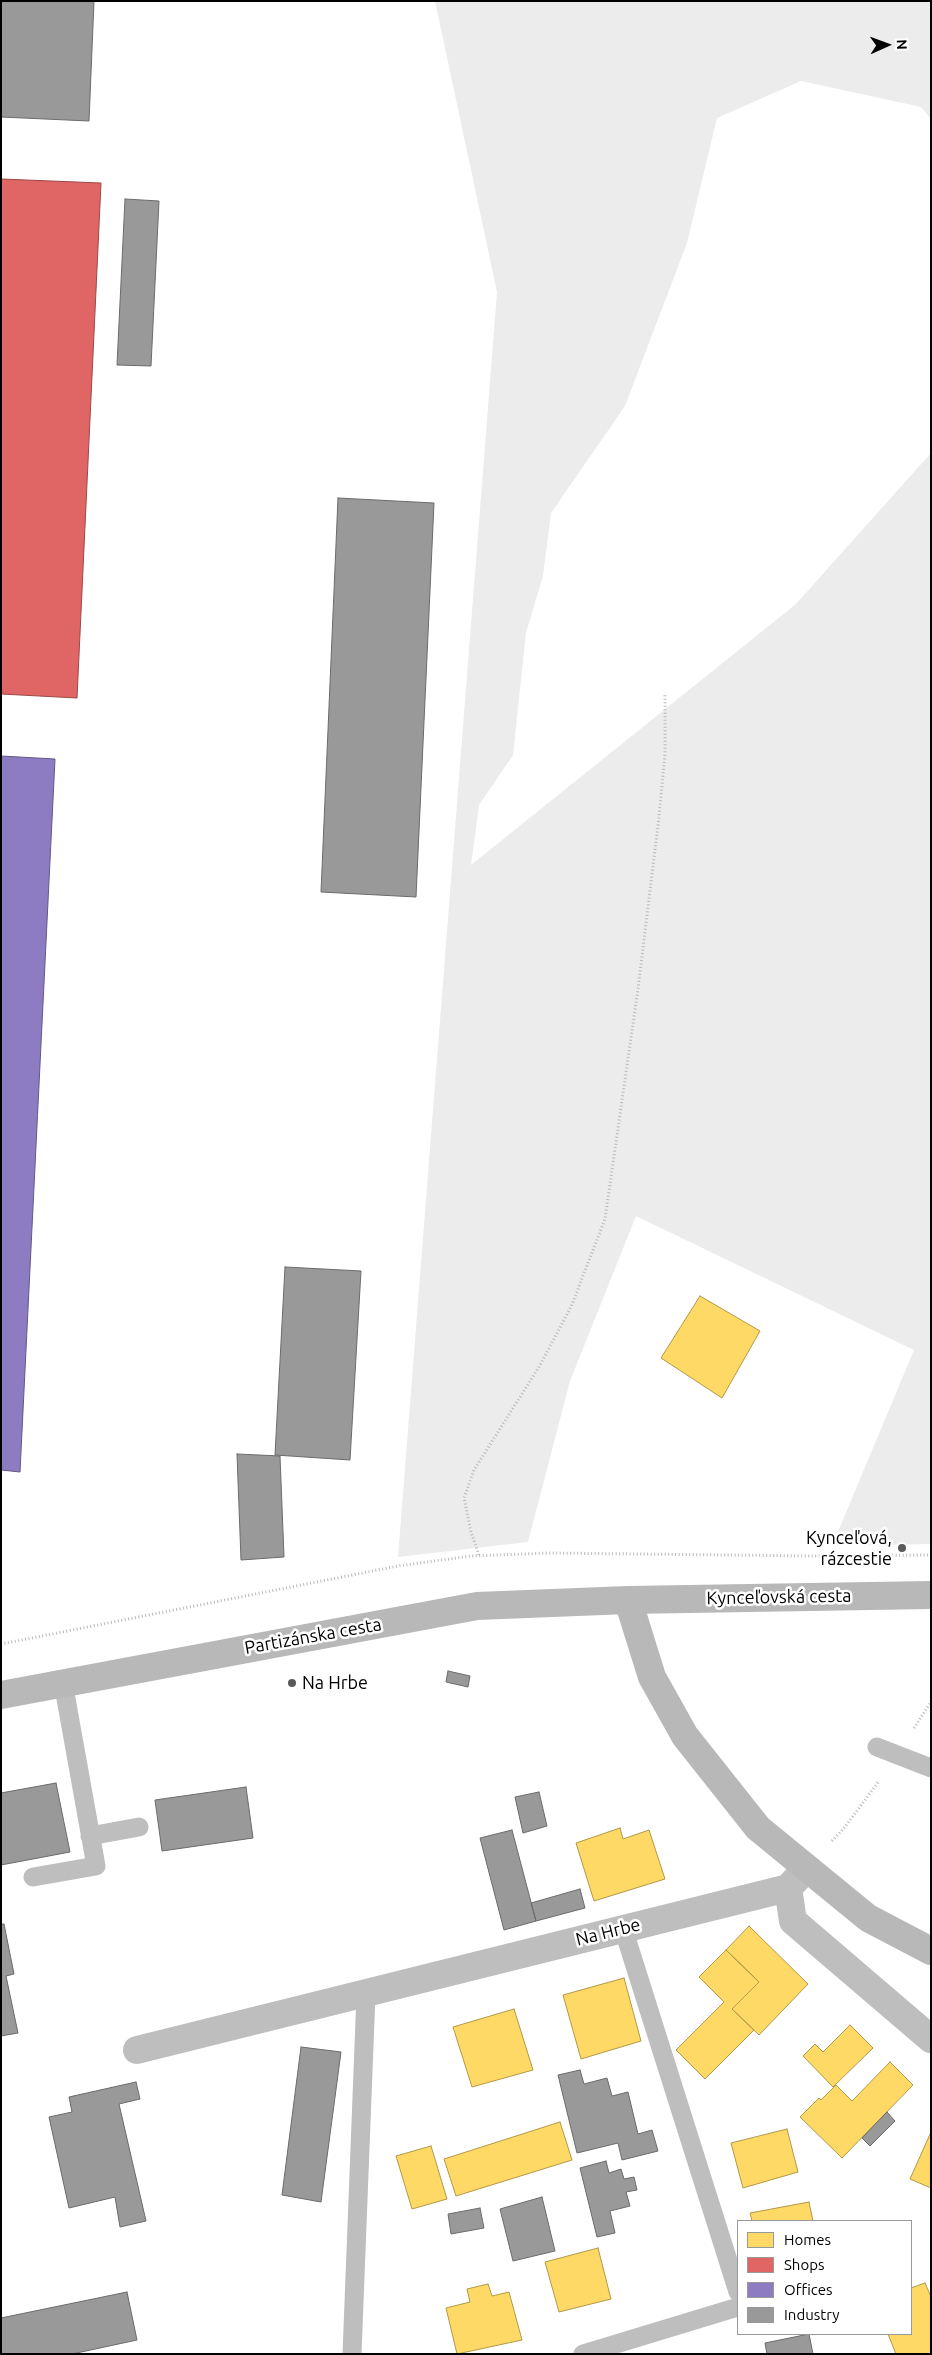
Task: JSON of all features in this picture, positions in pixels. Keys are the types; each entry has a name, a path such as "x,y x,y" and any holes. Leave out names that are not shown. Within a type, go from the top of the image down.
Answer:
{"street":[{"name":"Kynceľovská cesta","path":"628,1600 931,1595"},
{"name":"Partizánska cesta","path":"1,1695 477,1606 628,1600"},
{"path":"628,1600 652,1677 685,1736 797,1878 931,1951"},
{"path":"797,1878 793,1922 931,2039"},
{"name":"Na Hrbe","path":"137,2050 624,1928 797,1878"}],"lane":[{"path":"33,1877 96,1866 63,1682"},
{"path":"884,1750 931,1768"},
{"path":"90,1836 139,1827"},
{"path":"624,1928 737,2289"},
{"path":"352,2354 366,1994"},
{"path":"583,2354 737,2307"}],"path":[{"path":"479,1555 470,1532 464,1498 474,1470 538,1367 571,1307 605,1219 638,989 659,817 664,754 664,693"},
{"path":"797,1878 851,1820 878,1782 884,1750 914,1729 931,1702"}],"shaded area":[{"path":"435,1 931,1 931,119 921,107 801,81 717,118 687,243 625,406 551,513 543,576 526,633 513,755 479,805 471,865 796,604 931,453 931,1544 832,1546 914,1350 636,1216 570,1381 528,1542 398,1557 497,292"}],"building: Homes":[{"path":"700,1296 760,1331 722,1398 661,1358"},
{"path":"620,1828 623,1839 649,1830 665,1879 594,1901 576,1843"},
{"path":"749,1926 808,1984 759,2035 732,2009 759,1982 726,1950"},
{"path":"726,1950 759,1982 732,2009 754,2030 705,2079 676,2050 724,2002 699,1977"},
{"path":"624,1978 641,2041 581,2059 563,1995"},
{"path":"514,2009 533,2070 472,2087 453,2027"},
{"path":"850,2025 873,2048 833,2087 803,2056 815,2044 823,2052"},
{"path":"890,2062 913,2085 842,2158 800,2117 819,2098 821,2100 836,2085 852,2101"},
{"path":"560,2122 572,2160 456,2196 444,2159"},
{"path":"787,2129 798,2172 743,2188 731,2143"},
{"path":"931,2132 931,2188 910,2179"},
{"path":"431,2146 447,2199 412,2209 396,2156"},
{"path":"809,2202 813,2220 752,2220 750,2213"},
{"path":"598,2248 611,2299 559,2312 545,2262"},
{"path":"925,2283 931,2297 931,2354 896,2354 888,2335 912,2335 912,2288"},
{"path":"488,2284 492,2296 509,2292 522,2340 457,2354 446,2308 470,2302 467,2289"}],"building: Shops":[{"path":"1,179 101,183 77,698 1,694"}],"building: Offices":[{"path":"1,756 55,759 20,1472 1,1470"}],"building: Industry":[{"path":"1,1 94,1 89,121 1,117"},
{"path":"125,199 159,201 151,366 117,365"},
{"path":"338,498 434,503 416,897 321,892"},
{"path":"285,1267 361,1271 350,1460 275,1455"},
{"path":"237,1454 280,1456 284,1557 241,1560"},
{"path":"448,1671 470,1676 468,1687 446,1682"},
{"path":"56,1783 70,1852 1,1865 1,1793"},
{"path":"246,1787 253,1838 162,1851 155,1800"},
{"path":"539,1792 547,1826 523,1833 515,1797"},
{"path":"512,1830 536,1921 504,1930 480,1838"},
{"path":"580,1889 585,1908 536,1921 531,1903"},
{"path":"1,1924 4,1924 14,1974 6,1976 18,2033 1,2036"},
{"path":"301,2047 341,2052 321,2202 282,2195"},
{"path":"580,2070 584,2084 607,2078 612,2096 628,2092 638,2134 652,2130 658,2151 622,2160 618,2143 577,2153 558,2075"},
{"path":"136,2082 140,2099 119,2104 146,2221 120,2227 115,2197 69,2208 49,2117 72,2112 69,2097"},
{"path":"887,2112 895,2121 870,2146 862,2138"},
{"path":"606,2161 609,2173 621,2169 624,2179 634,2177 637,2190 626,2192 630,2206 610,2211 615,2233 597,2237 580,2168"},
{"path":"542,2197 555,2251 513,2261 500,2209"},
{"path":"480,2208 484,2228 451,2234 448,2214"},
{"path":"127,2292 137,2340 72,2354 1,2354 1,2318"},
{"path":"809,2335 813,2354 767,2354 765,2343"}],"place":[{"name":"Kynceľová, rázcestie","path":"902,1548"},
{"name":"Na Hrbe","path":"292,1683"}]}
